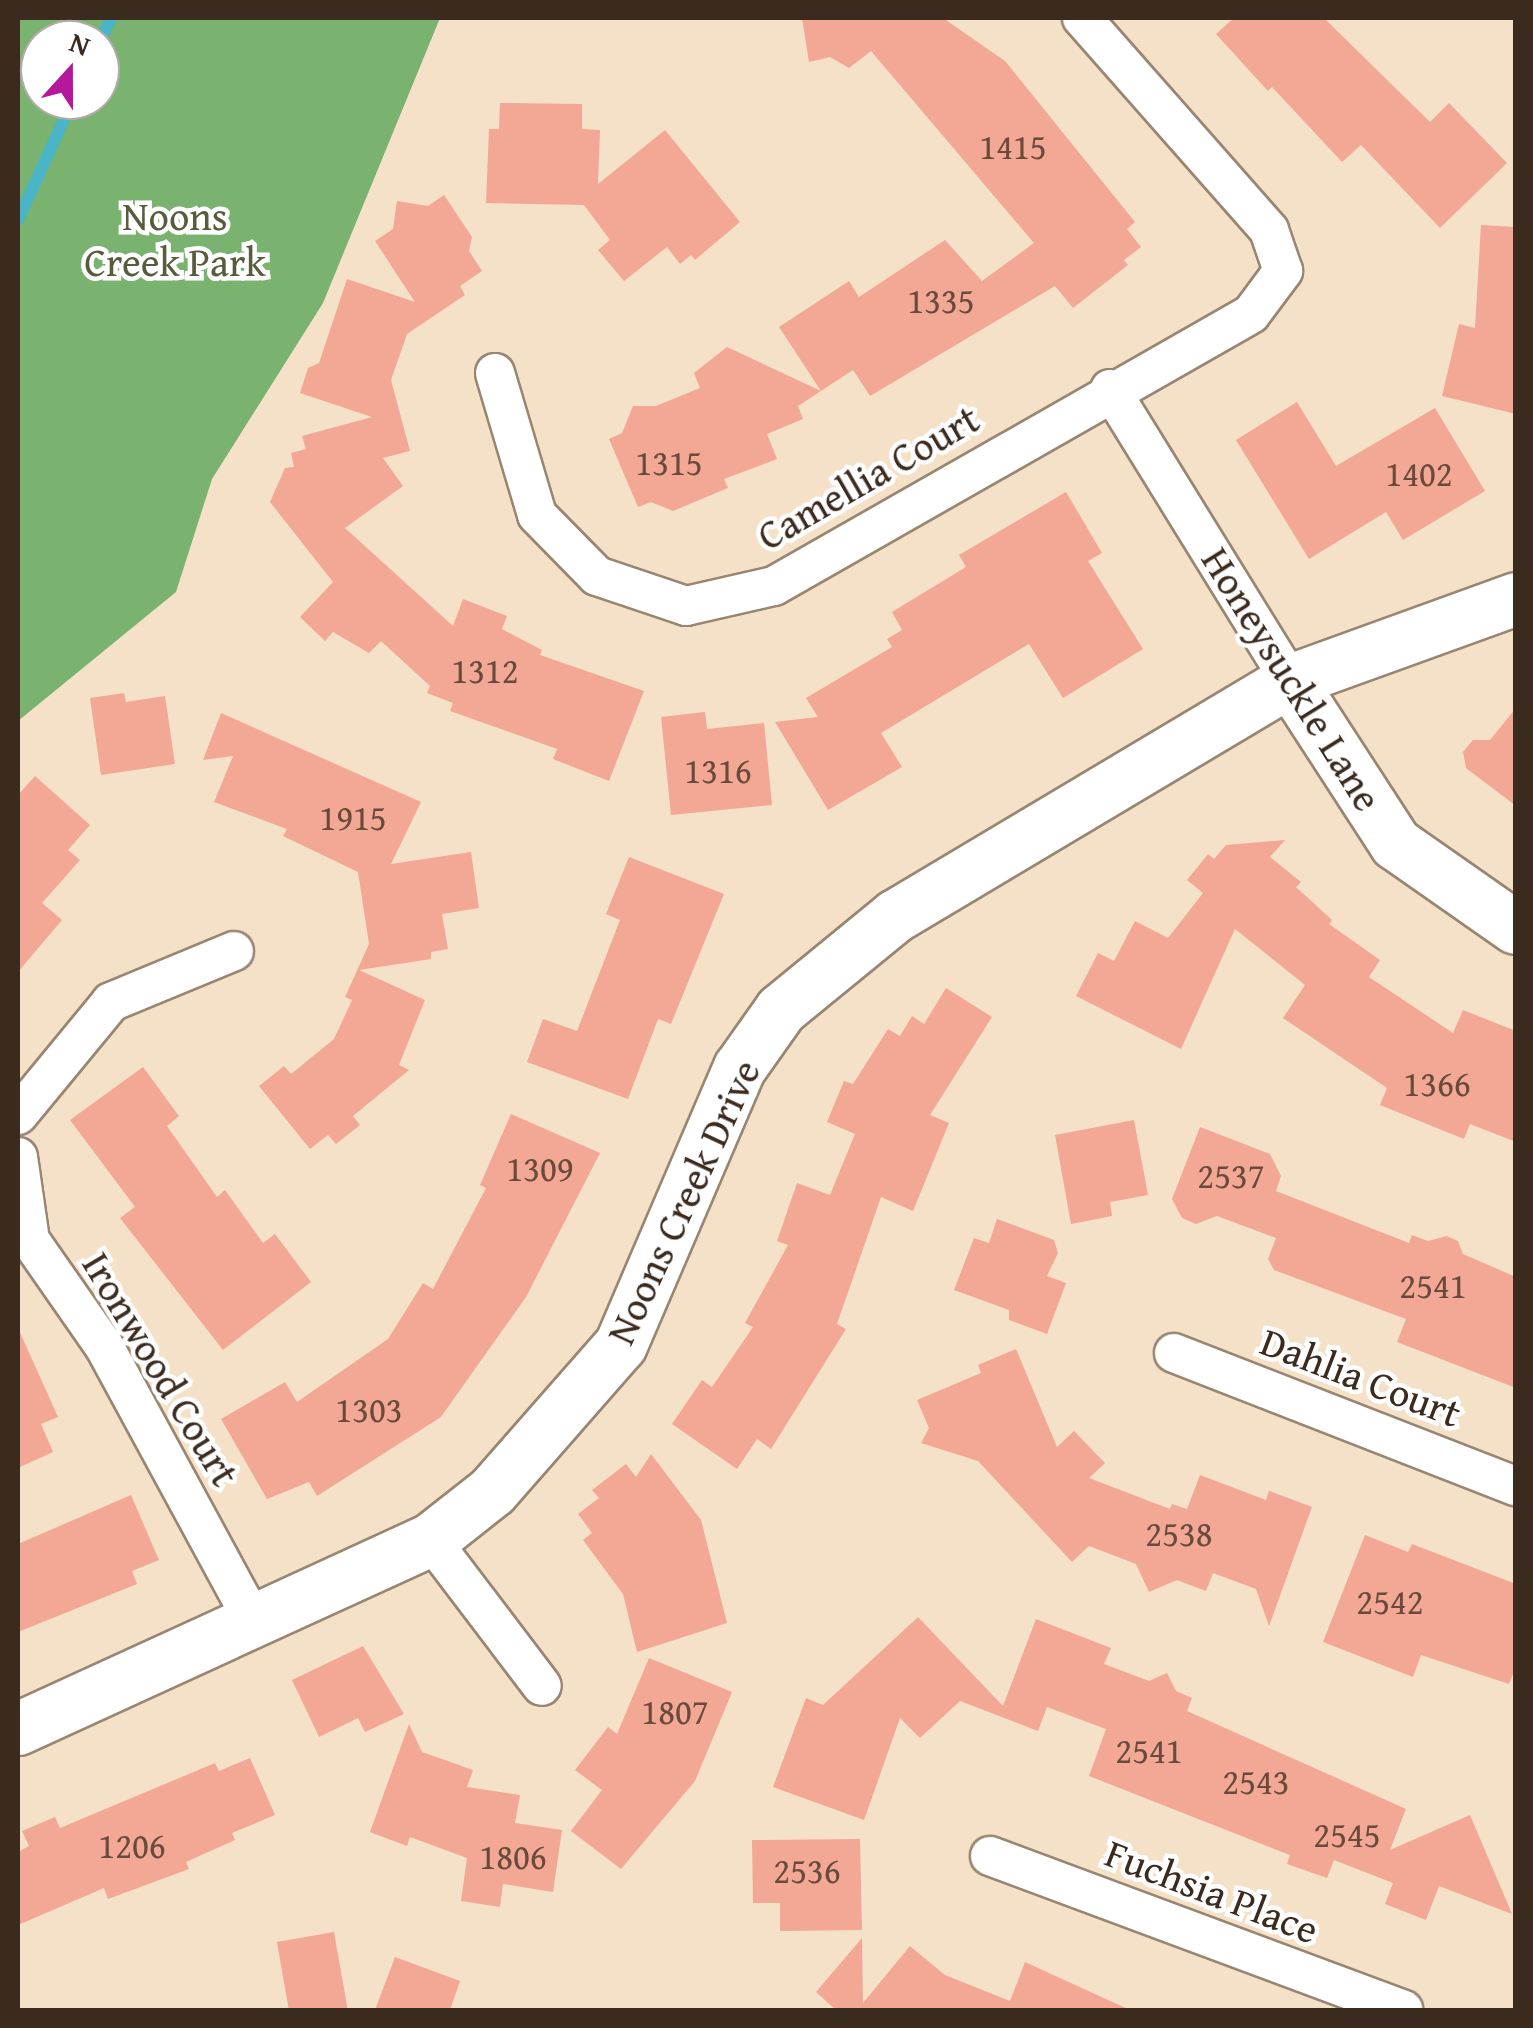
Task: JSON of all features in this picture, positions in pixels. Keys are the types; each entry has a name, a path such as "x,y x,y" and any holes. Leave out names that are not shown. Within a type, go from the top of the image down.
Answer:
{"street":[{"name":"Camellia Court","path":"495,373 537,515 596,576 686,606 774,586 1110,389 1251,314 1282,270 1268,230 1082,18"},
{"name":"Honeysuckle Lane","path":"1110,389 1290,682 1396,844 1516,928"},
{"name":"Noons Creek Drive","path":"18,1729 430,1540 493,1491 621,1345 740,1068 782,1010 896,916 1290,682 1516,599"},
{"path":"18,1115 112,1002 234,951"},
{"name":"Ironwood Court","path":"18,1157 30,1240 104,1346 252,1619"},
{"name":"Dahlia Court","path":"1174,1353 1516,1486"},
{"path":"430,1540 542,1686"},
{"name":"Fuchsia Place","path":"990,1856 1403,2010"}],"green space":[{"name":"Noons Creek Park","path":"18,18 440,18 323,303 212,479 176,592 18,721"}],"building":[{"path":"802,18 943,18 1005,61 1135,222 1127,229 1141,247 1124,260 1128,265 1073,308 1055,286 870,396 853,370 821,391 779,327 849,281 859,297 945,240 982,281 1034,243 871,51 849,68 830,57 809,62"},
{"path":"1234,18 1324,18 1430,122 1449,103 1507,163 1440,228 1361,145 1342,162 1272,87 1268,91 1216,34"},
{"path":"500,103 582,104 582,129 600,130 598,184 665,130 740,222 695,260 691,255 680,264 667,247 624,281 598,250 610,240 584,205 486,203 489,129 499,129"},
{"path":"444,195 472,237 469,251 482,271 460,286 465,295 407,334 391,380 410,451 383,458 403,486 345,528 453,626 463,599 507,616 502,629 542,650 540,655 644,691 609,781 553,759 557,749 450,711 453,703 427,693 430,686 381,641 369,653 333,632 325,641 300,617 333,582 270,502 285,468 294,467 291,453 306,449 302,436 372,417 300,393 308,368 319,363 347,279 415,302 375,241 393,229 397,201 428,206"},
{"path":"1481,225 1516,227 1516,414 1442,396 1459,324 1475,328"},
{"path":"727,347 821,391 798,406 803,419 767,434 777,459 724,479 728,488 673,511 651,502 638,507 609,439 622,433 633,406 656,406 700,388 694,373"},
{"path":"1297,402 1336,466 1435,408 1485,491 1403,540 1386,512 1309,559 1236,440"},
{"path":"1066,492 1102,553 1088,561 1143,649 1063,698 1029,644 881,733 902,767 828,810 775,722 818,717 806,698 892,647 887,639 902,630 892,612 966,567 959,555"},
{"path":"124,693 126,702 165,696 175,764 101,775 90,698"},
{"path":"1516,708 1516,806 1466,768 1463,752 1473,740 1490,740"},
{"path":"705,712 707,729 764,723 772,805 671,815 661,717"},
{"path":"221,713 421,802 391,864 471,852 479,908 442,914 448,949 431,952 431,959 359,970 425,1000 399,1065 409,1070 353,1116 360,1125 336,1144 328,1135 310,1149 259,1086 284,1066 291,1074 334,1039 352,1000 345,997 369,944 358,872 283,836 287,829 214,802 233,756 203,760"},
{"path":"35,776 90,825 68,850 80,860 42,903 62,920 18,972 18,795"},
{"path":"1285,840 1270,857 1301,882 1296,887 1332,920 1329,924 1380,960 1369,977 1453,1033 1463,1010 1516,1031 1516,1142 1470,1124 1464,1139 1380,1105 1387,1088 1283,1018 1305,985 1235,929 1181,1049 1076,996 1098,953 1114,961 1135,921 1168,938 1203,893 1187,880 1208,854 1214,859 1226,845"},
{"path":"629,857 724,894 671,1024 658,1019 628,1099 527,1062 543,1019 577,1031 620,920 606,914"},
{"path":"946,988 992,1017 930,1115 949,1123 913,1211 881,1197 837,1324 846,1329 771,1449 757,1439 737,1469 672,1424 702,1380 712,1387 753,1327 745,1323 788,1245 777,1241 797,1183 830,1195 855,1134 827,1122 844,1081 853,1084 888,1029 900,1036 912,1016 924,1024"},
{"path":"143,1067 179,1116 167,1126 217,1197 225,1190 263,1243 275,1234 311,1282 223,1350 120,1218 135,1207 70,1120"},
{"path":"511,1114 600,1153 526,1297 441,1417 317,1496 309,1482 267,1499 221,1419 285,1382 297,1402 388,1339 423,1283 433,1289 486,1188 480,1185"},
{"path":"1134,1120 1148,1195 1110,1202 1112,1216 1071,1224 1055,1135"},
{"path":"1200,1127 1270,1154 1281,1176 1276,1191 1409,1243 1412,1235 1428,1241 1447,1236 1458,1241 1463,1254 1516,1277 1516,1388 1397,1342 1406,1319 1274,1270 1268,1259 1276,1238 1217,1216 1196,1224 1182,1218 1172,1199"},
{"path":"997,1219 1054,1240 1058,1253 1047,1276 1066,1283 1047,1334 1009,1320 1009,1310 954,1290 974,1238 989,1243"},
{"path":"18,1328 58,1417 41,1424 53,1452 18,1468"},
{"path":"1016,1349 1057,1447 1074,1431 1105,1463 1089,1478 1170,1509 1172,1504 1187,1509 1200,1475 1266,1500 1269,1491 1312,1507 1269,1626 1256,1589 1213,1573 1206,1591 1177,1580 1149,1592 1136,1564 1089,1546 1072,1562 978,1461 921,1443 929,1428 917,1400 981,1373 978,1365"},
{"path":"651,1454 701,1520 727,1623 637,1652 623,1594 583,1540 592,1533 578,1514 599,1498 592,1490 626,1464 636,1477"},
{"path":"131,1495 159,1560 132,1571 137,1584 18,1632 18,1544"},
{"path":"1365,1535 1408,1552 1412,1544 1516,1584 1516,1667 1509,1684 1421,1655 1413,1677 1323,1642"},
{"path":"918,1617 1003,1706 1036,1619 1111,1648 1104,1664 1149,1681 1167,1673 1176,1691 1192,1698 1187,1711 1406,1809 1390,1850 1470,1815 1512,1914 1439,1886 1426,1920 1385,1904 1393,1883 1334,1860 1327,1878 1287,1864 1290,1855 1089,1776 1106,1729 1047,1707 1038,1731 960,1701 920,1738 900,1718 864,1820 773,1787 806,1698 823,1705"},
{"path":"363,1646 404,1714 365,1732 358,1718 319,1737 292,1680"},
{"path":"649,1658 732,1692 695,1781 621,1869 571,1831 602,1790 575,1770 608,1727 617,1734"},
{"path":"409,1724 422,1752 473,1770 467,1787 520,1795 515,1823 562,1830 553,1892 503,1884 500,1907 461,1901 467,1858 410,1837 407,1846 370,1832"},
{"path":"250,1758 275,1815 232,1833 235,1840 186,1862 189,1869 108,1899 104,1888 18,1925 18,1852 29,1846 22,1831 55,1817 60,1828 215,1763 219,1771"},
{"path":"860,1839 862,1930 780,1931 780,1903 753,1903 752,1840"},
{"path":"334,1932 348,2010 289,2010 277,1942"},
{"path":"862,1938 863,2003 910,1946 945,1975 1010,2001 1025,1962 1130,2010 836,2010 816,1992"},
{"path":"395,1957 460,1981 450,2010 375,2010"}],"waterway":[{"path":"18,220 64,120"}]}
